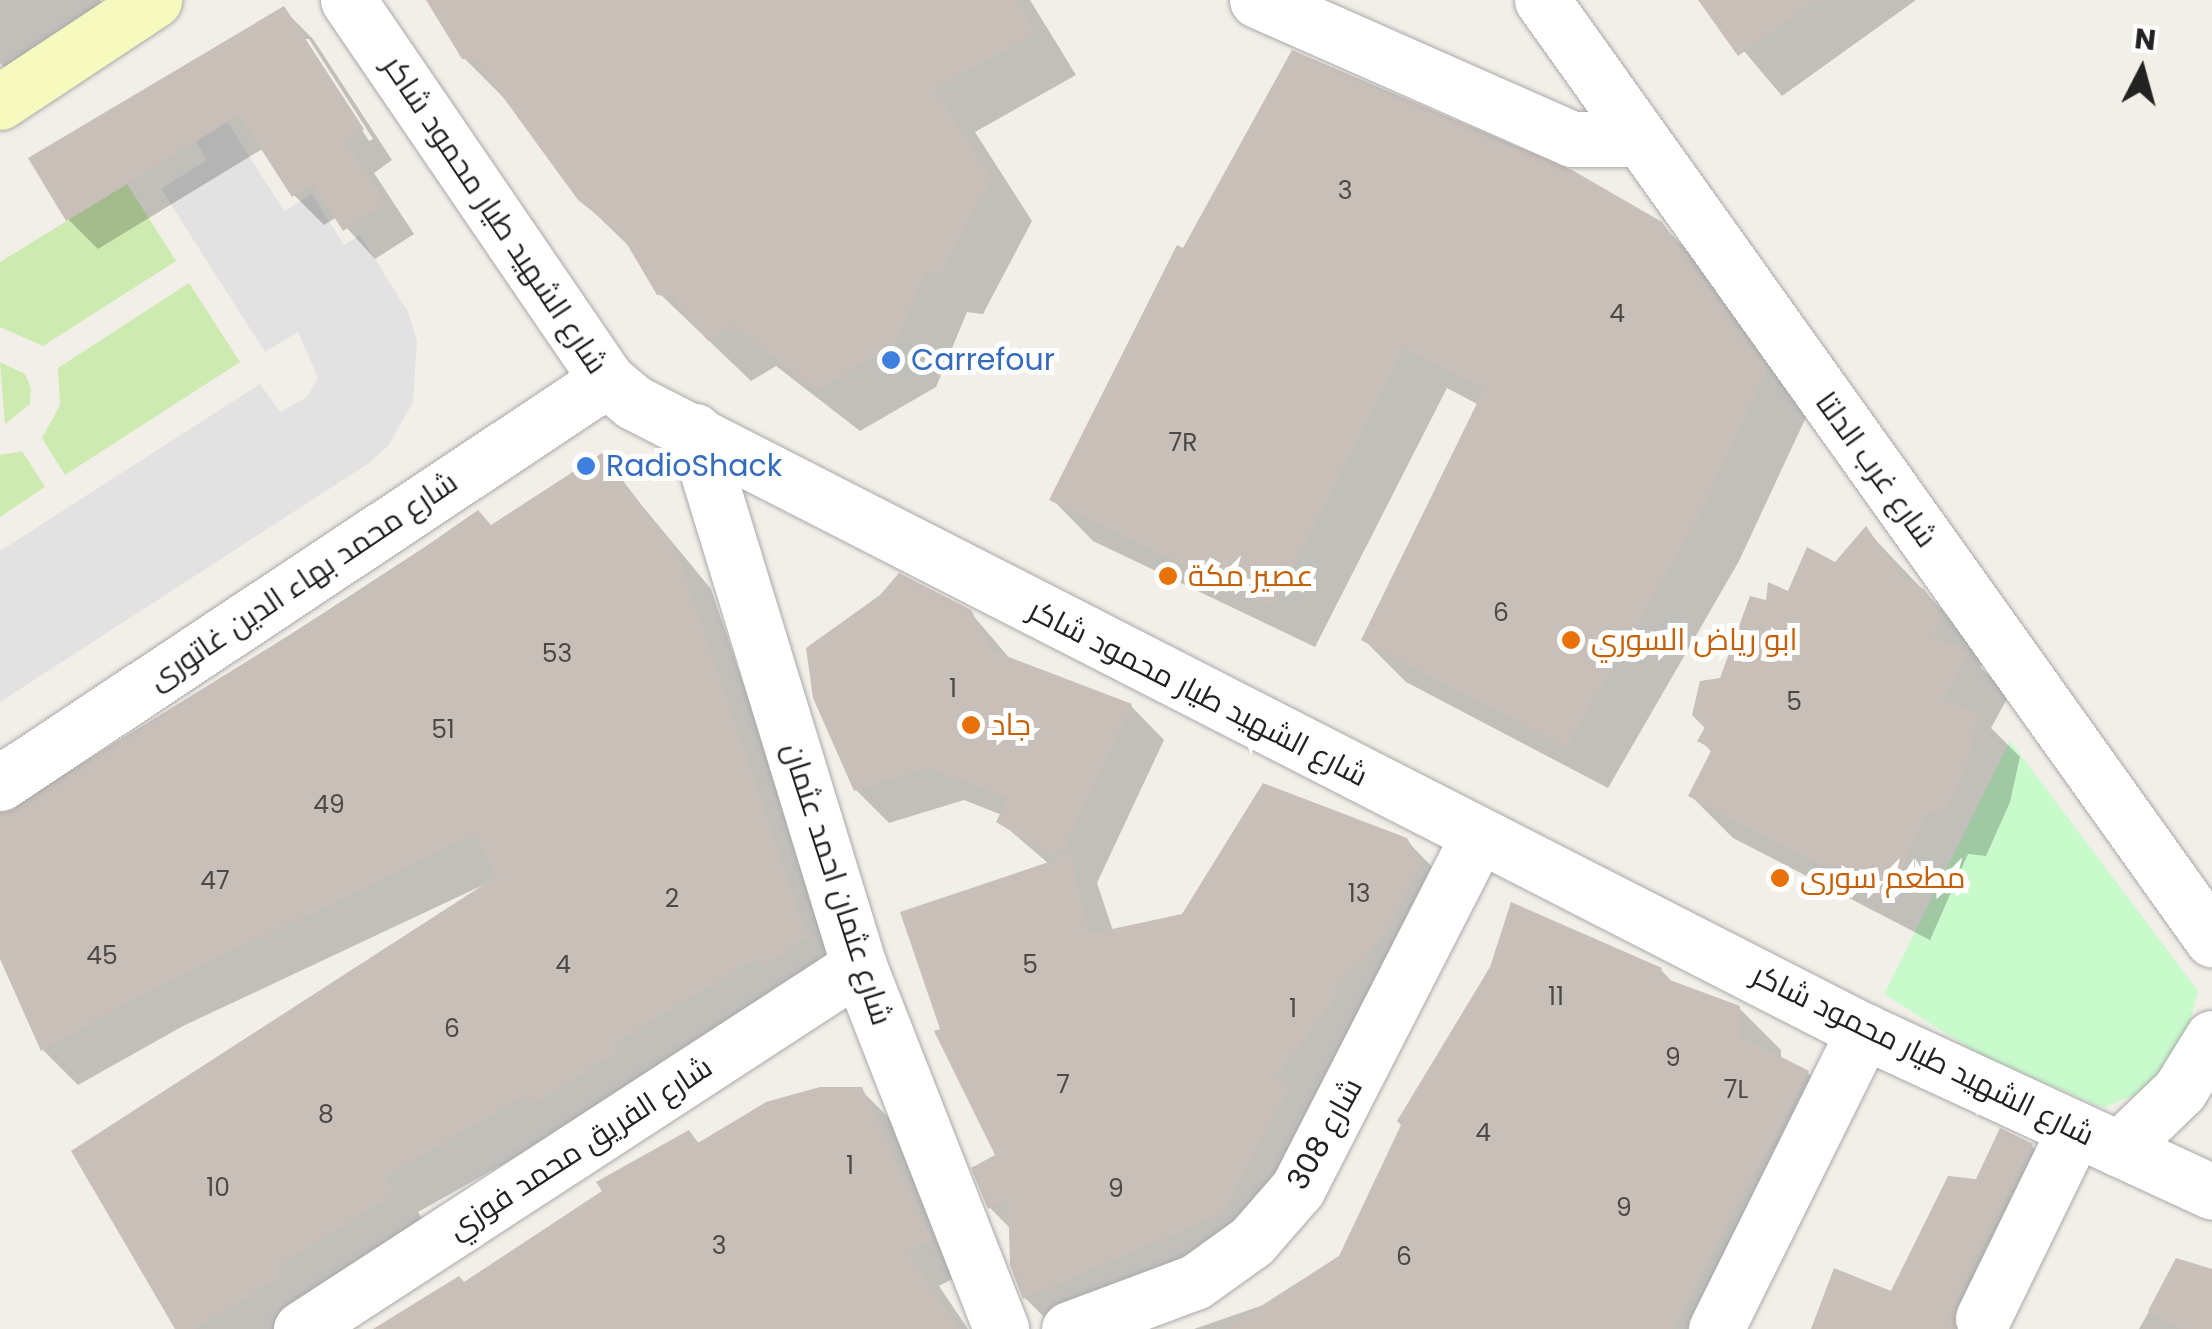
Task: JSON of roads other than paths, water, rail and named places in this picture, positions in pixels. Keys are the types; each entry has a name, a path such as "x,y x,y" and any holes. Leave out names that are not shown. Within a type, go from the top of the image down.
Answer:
{"main road":[{"path":"0,102 154,0"}],"street":[{"name":"شارع الشهيد طيار محمود شاكر","path":"348,0 607,380 633,402 1864,1031 2212,1192"},
{"path":"1257,0 1572,139 1641,139"},
{"name":"شارع غرب الدلتا","path":"1542,0 2212,939"},
{"name":"شارع محمد بهاء الدين غاتورى","path":"0,783 607,380"},
{"name":"شارع عثمان احمد عثمان","path":"695,431 859,966 1001,1329"},
{"name":"شارع 308","path":"1069,1329 1195,1282 1252,1241 1298,1188 1478,836"},
{"name":"شارع الفريق محمد فوزي","path":"302,1329 859,966"},
{"path":"1716,1329 1864,1031"},
{"path":"1983,1318 2097,1139 2180,1090 2212,1038"}],"place":[{"name":"Carrefour","path":"891,360"},
{"name":"RadioShack","path":"586,466"},
{"name":"عصير مكة","path":"1168,576"},
{"name":"ابو رياض السوري","path":"1571,640"},
{"name":"جاد","path":"971,725"},
{"name":"مطعم سورى","path":"1780,878"}]}
